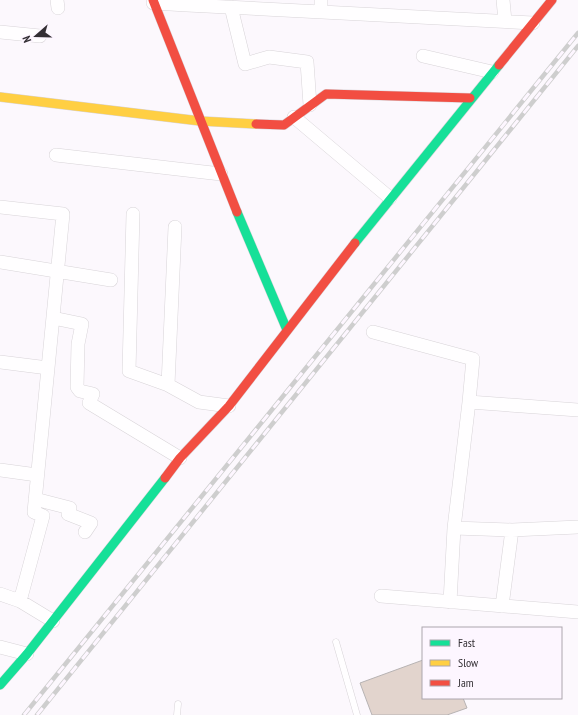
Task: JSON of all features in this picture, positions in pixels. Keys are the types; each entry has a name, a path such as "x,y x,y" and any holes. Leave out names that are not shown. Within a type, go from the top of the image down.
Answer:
{"street":[{"path":"503,0 505,21"},
{"path":"0,685 27,654 180,458 229,406 390,198 470,98 552,0"},
{"path":"287,330 221,174 153,1 238,5 321,6 533,23"},
{"path":"238,5 245,64 268,57 307,62 310,105"},
{"path":"0,32 40,36"},
{"path":"423,56 492,72"},
{"path":"0,97 200,121 284,125 326,94 470,98"},
{"path":"294,117 390,198"},
{"path":"56,155 221,174"},
{"path":"0,207 63,214 34,512 43,516 20,601"},
{"path":"133,214 129,371 168,385 199,402 229,406"},
{"path":"168,385 175,228"},
{"path":"0,262 111,280"},
{"path":"53,318 82,324 78,344 77,387 80,391 93,394 90,403 180,458"},
{"path":"374,332 473,359 454,528 450,602"},
{"path":"0,362 48,368"},
{"path":"469,402 578,410"},
{"path":"0,470 38,475"},
{"path":"35,499 70,508 68,514 91,523 85,532"},
{"path":"454,528 512,530 578,527"},
{"path":"502,606 512,530"},
{"path":"0,594 20,601 52,621"},
{"path":"381,596 578,612"},
{"path":"0,648 27,654"}],"lane":[{"path":"336,642 357,715"},
{"path":"177,715 178,704"}],"building":[{"path":"422,660 422,699 463,699 467,708 447,715 372,715 360,683"}],"railway":[{"path":"24,715 578,33"},
{"path":"37,715 578,46"}],"traffic: fast":[{"path":"355,243 499,65"},
{"path":"237,212 287,330"},
{"path":"0,685 27,654 165,478"}],"traffic: slow":[{"path":"0,97 200,121 256,124"}],"traffic: jam":[{"path":"153,0 237,212"},
{"path":"499,65 552,0"},
{"path":"256,124 284,125 326,94 470,98"},
{"path":"165,478 180,458 229,406 355,243"}]}
